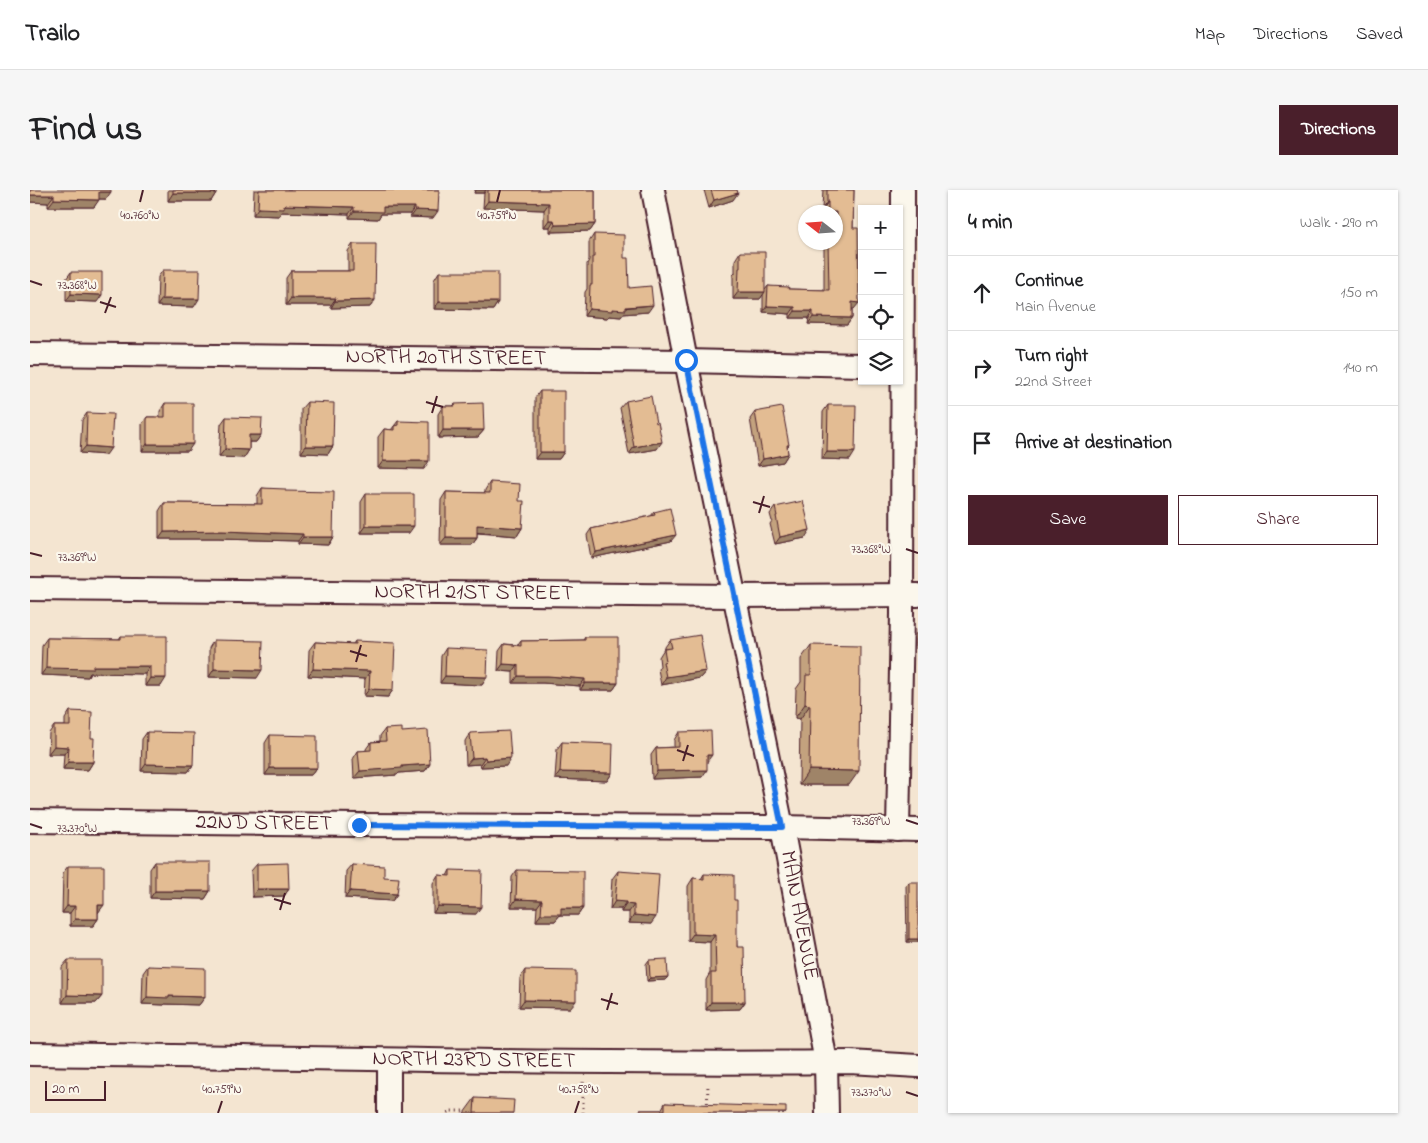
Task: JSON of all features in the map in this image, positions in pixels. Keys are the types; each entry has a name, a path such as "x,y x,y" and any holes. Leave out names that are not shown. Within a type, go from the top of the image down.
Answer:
{"street":[{"name":"MAIN AVENUE","path":"653,190 782,827 826,1062 826,1113"},
{"path":"903,190 910,594 908,830"},
{"name":"NORTH 20TH STREET","path":"30,354 686,360 858,365"},
{"name":"NORTH 21ST STREET","path":"30,589 734,596 910,594"},
{"name":"22ND STREET","path":"30,821 782,827 908,830"},
{"name":"NORTH 23RD STREET","path":"30,1054 224,1056 389,1061 850,1062 918,1066"},
{"path":"389,1061 389,1113"}],"path":[{"path":"583,1076 583,1113"},
{"path":"707,1113 708,1080"},
{"path":"448,1113 448,1111 475,1111"}],"building":[{"path":"30,190 111,190 111,192 99,192 99,200 54,199 54,195 30,195"},
{"path":"173,190 216,190 216,193 173,193"},
{"path":"259,190 439,190 438,211 415,210 415,207 383,207 383,212 354,211 354,207 284,205 284,209 258,208"},
{"path":"488,190 595,190 595,224 555,225 554,220 549,220 549,203 488,201"},
{"path":"711,190 737,190 738,193 714,200"},
{"path":"827,190 854,190 853,228 858,228 858,303 852,302 852,318 813,317 813,311 795,311 795,307 767,306 768,286 789,287 788,289 829,290 828,250 843,250 843,205 828,205"},
{"path":"594,234 624,235 624,258 628,258 629,288 651,286 653,305 626,307 626,310 612,309 612,311 589,309 590,285 592,285 592,257 594,257"},
{"path":"353,244 376,244 375,300 335,301 336,298 291,298 291,271 353,271"},
{"path":"740,252 765,252 765,292 738,292"},
{"path":"163,270 200,270 199,299 162,299"},
{"path":"71,272 102,272 102,295 71,294"},
{"path":"439,272 498,272 498,302 439,302"},
{"path":"540,391 564,391 564,452 540,452"},
{"path":"651,396 662,442 634,447 626,401"},
{"path":"307,402 334,403 333,446 306,446"},
{"path":"165,403 193,403 193,444 147,444 147,417 165,417"},
{"path":"483,403 484,430 443,430 443,406"},
{"path":"828,405 856,405 855,452 827,452"},
{"path":"782,407 789,445 787,445 788,454 763,459 755,412"},
{"path":"87,413 113,414 111,448 86,446"},
{"path":"226,417 262,418 261,435 249,435 249,450 225,449"},
{"path":"398,421 429,422 429,461 383,461 384,429 394,430 394,426 398,425"},
{"path":"490,482 520,484 519,501 524,501 522,528 477,525 477,538 446,538 446,492 490,493"},
{"path":"262,488 285,489 285,491 334,492 333,537 303,537 303,534 222,531 164,532 164,503 262,504"},
{"path":"366,494 414,494 414,526 366,526"},
{"path":"803,501 810,530 780,537 775,507"},
{"path":"670,508 676,535 596,552 591,529 655,515 654,512"},
{"path":"700,635 706,671 666,677 663,662 666,661 664,649 672,648 670,640"},
{"path":"121,636 167,636 166,678 150,678 150,666 93,666 93,669 46,668 47,638 121,639"},
{"path":"585,637 618,637 618,683 585,683 585,679 518,676 518,665 503,664 504,644 521,646 521,641 585,640"},
{"path":"214,640 263,641 262,670 214,669"},
{"path":"355,641 395,643 393,690 369,689 370,671 313,669 315,642 355,644"},
{"path":"811,645 860,646 859,771 809,770 810,705 805,704 806,675 811,675"},
{"path":"446,648 488,650 487,677 445,676"},
{"path":"70,711 92,712 91,738 94,738 93,762 68,762 69,747 54,746 54,726 70,726"},
{"path":"402,728 402,732 428,730 430,764 360,771 358,751 371,750 371,742 386,741 385,729"},
{"path":"509,731 511,758 486,760 485,757 472,758 470,733"},
{"path":"711,731 712,755 707,755 707,770 657,771 656,748 679,747 679,732"},
{"path":"147,732 194,733 193,765 146,764"},
{"path":"270,735 317,736 317,768 270,768"},
{"path":"562,742 613,744 612,773 560,772"},
{"path":"155,862 210,862 210,891 155,891"},
{"path":"288,863 289,889 257,889 257,864"},
{"path":"352,864 384,866 384,877 399,878 397,894 350,891"},
{"path":"68,866 104,866 104,905 98,905 98,919 75,919 75,906 67,906"},
{"path":"450,870 482,871 481,907 438,906 438,875 450,876"},
{"path":"517,870 583,871 583,908 561,908 561,914 541,914 542,900 516,899"},
{"path":"618,871 659,874 656,917 634,915 634,905 615,901"},
{"path":"704,874 734,875 734,900 737,900 737,947 744,947 745,1002 711,1002 711,973 716,973 715,935 693,934 693,878 704,879"},
{"path":"909,882 918,882 918,939 909,939"},
{"path":"667,959 668,977 650,978 649,960"},
{"path":"68,960 102,960 102,996 67,995"},
{"path":"148,966 205,968 205,997 147,997"},
{"path":"525,970 576,971 576,1001 524,1000"},
{"path":"475,1098 514,1100 513,1113 474,1113"},
{"path":"665,1103 786,1107 786,1113 640,1113 640,1110 665,1110"}],"route":[{"path":"359,825 782,827 686,360"}]}
